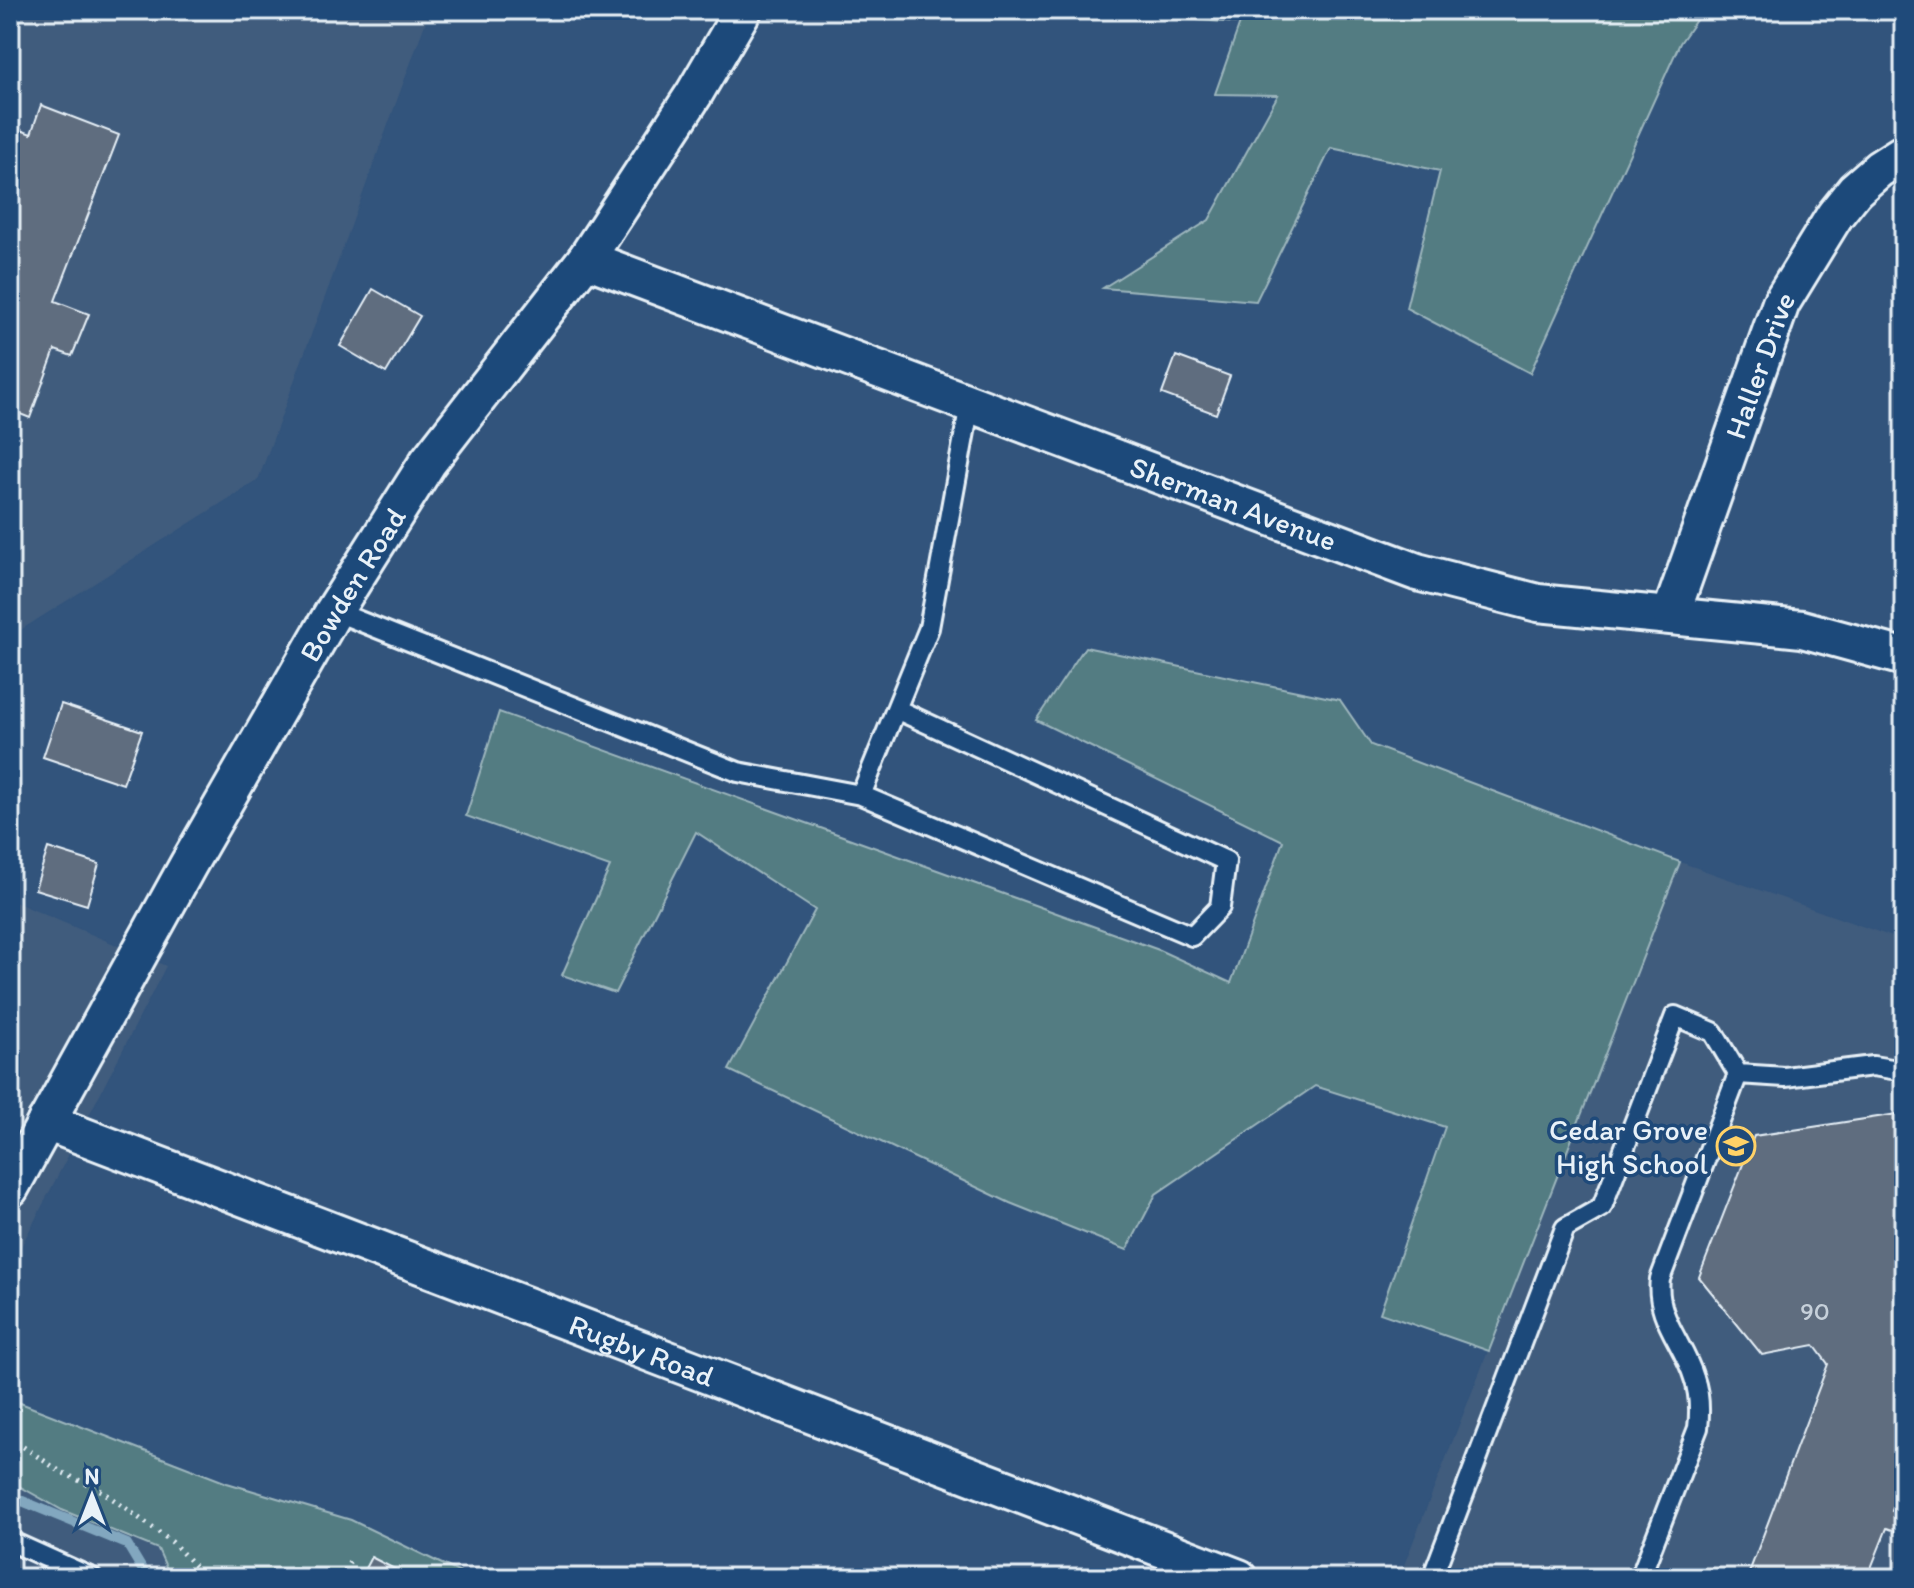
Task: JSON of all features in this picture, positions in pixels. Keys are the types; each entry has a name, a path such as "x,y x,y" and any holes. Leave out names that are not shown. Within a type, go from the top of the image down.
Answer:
{"street":[{"name":"Bowden Road","path":"10,1188 195,852 334,611 428,462 586,259 694,94 743,10"},
{"name":"Haller Drive","path":"1671,614 1781,303 1835,215 1855,190 1904,153"},
{"name":"Sherman Avenue","path":"586,259 1417,572 1538,603 1802,629 1904,657"},
{"name":"Rugby Road","path":"46,1122 1239,1578"}],"lane":[{"path":"861,795 929,628 970,404"},
{"path":"334,611 738,772 861,795 1192,936 1220,907 1226,861 896,709"},
{"path":"1432,1578 1565,1228 1602,1207 1675,1016 1713,1032 1738,1074"},
{"path":"1738,1074 1785,1077 1873,1066 1904,1071"},
{"path":"1640,1578 1698,1428 1698,1392 1694,1375 1661,1309 1660,1279 1738,1074"},
{"path":"10,1541 92,1578"}],"path":[{"path":"10,1438 61,1472 102,1491 172,1542 206,1578"},
{"path":"341,1578 351,1560"}],"shaded area":[{"path":"10,10 430,10 258,480 14,634 10,644"},
{"name":"Cedar Grove High School","path":"1680,862 1904,941 1904,1578 1399,1578"},
{"path":"10,900 166,966 10,1268"},
{"path":"10,1481 62,1510 158,1549 171,1578 10,1578"}],"green space":[{"path":"1176,10 1703,10 1680,43 1530,373 1406,308 1440,171 1331,148 1256,301 1103,288 1209,220 1278,95 1215,94 1240,23 1182,19"},
{"path":"1085,647 1340,700 1371,745 1680,862 1489,1351 1380,1313 1445,1127 1315,1086 1156,1194 1127,1250 1010,1203 729,1070 815,910 696,832 615,993 562,975 610,867 466,816 499,712 1159,950 1231,983 1283,841 1036,720"},
{"path":"10,1399 227,1483 351,1520 471,1578 171,1578 158,1549 62,1510 10,1481"}],"building":[{"path":"41,105 119,135 55,301 89,314 72,356 55,350 30,418 10,410 10,126 31,134"},
{"path":"373,289 420,316 386,373 340,346"},
{"path":"1176,356 1230,376 1216,414 1162,394"},
{"path":"61,704 142,731 123,784 43,757"},
{"path":"48,848 99,864 87,905 35,889"},
{"name":"Cedar Grove High School","path":"1904,1113 1904,1478 1892,1511 1904,1515 1904,1534 1887,1528 1867,1578 1747,1578 1828,1364 1814,1345 1762,1355 1699,1277 1754,1136"},
{"path":"371,1557 412,1578 360,1578"}],"waterway":[{"path":"10,1496 127,1544 145,1574"}],"place":[{"name":"Cedar Grove High School","path":"1736,1146"}]}
